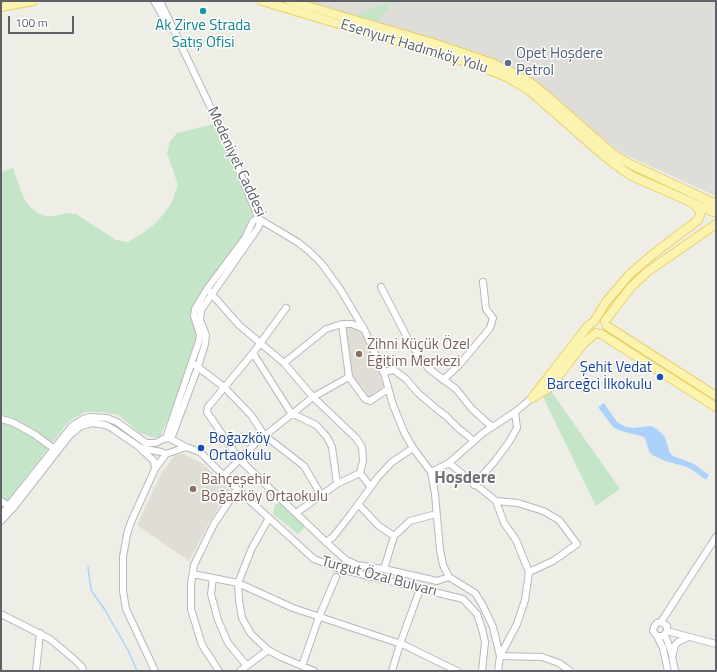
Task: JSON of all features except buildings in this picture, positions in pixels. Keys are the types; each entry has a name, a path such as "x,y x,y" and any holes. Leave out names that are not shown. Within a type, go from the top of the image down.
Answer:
{"main road":[{"path":"1,7 33,1"},
{"name":"Esenyurt Hadımköy Yolu","path":"262,1 511,72 531,83 603,146 623,161 716,204"},
{"name":"Esenyurt Hadımköy Yolu","path":"290,1 436,44 480,63 530,91 603,155 628,173 716,212"},
{"path":"532,398 588,326 594,321 606,302 630,274 698,220 701,215 700,210 690,201"},
{"path":"532,398 543,393 550,387 583,344 599,333 605,331 606,324 631,287 647,272 716,224"},
{"path":"594,321 601,319 606,324 716,396"},
{"path":"594,321 592,330 716,407"}],"street":[{"path":"154,1 184,54"},
{"path":"160,1 184,54"},
{"name":"Medeniyet Caddesi","path":"184,54 227,142 258,220 299,243 310,252 322,264 340,289 364,329 383,372 393,405 404,432 413,448 431,472"},
{"path":"173,451 174,446 170,440 200,335 194,319 197,304 210,291 258,228 260,223 258,220"},
{"path":"443,380 460,364 490,328 493,318 486,309 483,282"},
{"path":"381,287 410,343 428,368 456,389 472,410 492,427"},
{"path":"210,291 239,325 261,342 284,363 313,397 356,438 362,447 363,461 360,473"},
{"path":"170,440 198,367 206,340 205,330 200,320 201,310 210,291"},
{"path":"286,308 253,353 208,407 207,412 239,459 346,560 357,565 384,569 437,581 449,577"},
{"path":"284,363 326,329 342,324 352,324 364,329"},
{"path":"342,324 349,377 365,399 370,401 388,389"},
{"path":"253,353 291,413 316,425 327,437 332,447 337,484"},
{"path":"192,363 224,386 251,415 264,435 304,466 321,495"},
{"path":"383,372 394,370 406,379 418,393 474,441"},
{"path":"224,475 264,435 291,413 313,397 349,377"},
{"path":"500,656 493,628 482,604 475,593 449,577 443,565 431,472 449,463 474,441 532,398"},
{"path":"474,485 495,461 517,428 515,412"},
{"path":"1,515 53,448 72,426 83,419 96,417 113,419 146,442 152,444 170,440"},
{"path":"1,418 34,434 53,448"},
{"path":"1,521 14,507 70,435 81,426 92,424 106,425 113,428 139,447 154,461 155,469"},
{"name":"Turgut Özal Bulvarı","path":"170,440 200,452 237,489 314,559 340,568 463,599 477,614 482,629 485,642 482,671"},
{"path":"160,442 159,447 163,453"},
{"path":"139,447 163,453 186,447"},
{"path":"326,542 333,537 370,486 392,462 413,448"},
{"path":"155,671 126,609 123,591 122,567 127,534 131,522 163,453"},
{"path":"449,463 474,485 496,501 518,503 543,510 559,520 577,544 554,561 529,572"},
{"path":"296,512 337,484 360,473"},
{"path":"360,473 370,486"},
{"path":"219,671 202,645 191,609 193,574 194,565 214,524 237,489"},
{"path":"1,501 9,506"},
{"path":"496,501 504,523 516,540 529,572 525,600 517,624 500,656 498,671"},
{"path":"358,504 379,526 394,536"},
{"path":"384,569 394,536 410,521 436,514"},
{"path":"269,518 252,548 238,583 242,618 251,634 268,650 314,671"},
{"path":"668,671 663,648 653,631 654,626 657,623 662,622 716,537"},
{"path":"193,574 238,583 293,608 400,644 457,671"},
{"path":"213,578 211,594 218,620 228,643 247,666"},
{"path":"302,666 319,617 336,578"},
{"path":"392,671 420,589"},
{"path":"1,614 50,639 75,660 82,667 83,671"},
{"path":"662,622 667,626 666,633 673,660"},
{"path":"36,671 40,633"},
{"path":"657,636 666,633 691,637 716,644"},
{"path":"674,671 673,649 678,642 685,638 691,637"},
{"path":"240,671 268,650"},
{"path":"500,656 542,657 559,663 570,671"}],"shaded area":[{"path":"306,1 716,1 716,196 621,153 523,74 415,34"},
{"name":"Zihni Küçük Özel Eğitim Merkezi","path":"347,327 361,332 385,387 383,392 370,401 349,377 343,328"},
{"path":"184,454 203,464 230,490 209,523 189,561 137,525 162,472 175,455"}],"green space":[{"path":"389,1 395,1 392,5 390,3 387,7 389,9 377,21 375,22 359,17 361,14"},
{"path":"218,123 252,206 253,221 195,309 198,329 193,363 160,437 154,438 140,433 118,415 102,412 85,412 69,421 1,509 1,172 13,168 24,199 29,206 38,213 46,216 55,216 67,213 76,214 116,240 128,242 157,222 171,204 178,185 167,153 170,141 177,133"},
{"path":"551,391 620,489 596,506 543,397"},
{"path":"278,502 305,527 298,534 273,514 274,507"}],"water":[{"path":"604,403 617,422 626,427 633,428 651,426 657,429 665,437 670,453 673,456 694,464 709,475 706,480 691,469 665,461 652,455 649,451 645,438 613,427 598,407"}],"waterway":[{"path":"88,567 91,590 105,610 128,650 137,671"}],"place":[{"name":"Ak Zirve Strada Satış Ofisi","path":"203,11"},
{"name":"Opet Hoşdere Petrol","path":"508,63"},
{"name":"Zihni Küçük Özel Eğitim Merkezi","path":"359,354"},
{"name":"Şehit Vedat Barceğci İlkokulu","path":"660,377"},
{"name":"Boğazköy Ortaokulu","path":"201,448"},
{"name":"Bahçeşehir Boğazköy Ortaokulu","path":"193,489"}],"district":[{"name":"Hoşdere","path":"465,479"}]}
